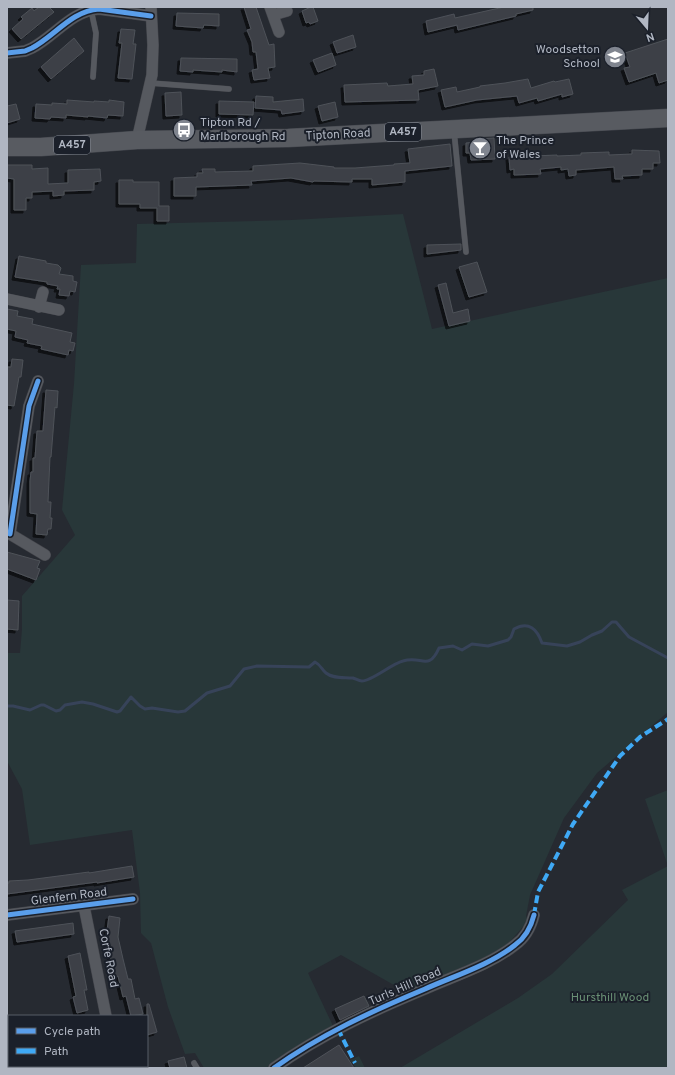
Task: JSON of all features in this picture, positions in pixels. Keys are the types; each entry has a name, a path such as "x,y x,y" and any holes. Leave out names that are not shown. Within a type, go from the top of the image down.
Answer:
{"main road":[{"name":"Tipton Road","path":"7,147 41,147 137,140 288,138 668,118"}],"street":[{"path":"7,52 25,51 36,46 70,20 82,12 91,9 151,12 153,62 150,83 137,140"},
{"path":"279,32 272,11 287,11"},
{"path":"39,307 43,292"},
{"path":"7,299 39,307 59,310"},
{"path":"38,381 29,406 9,534 46,555"},
{"name":"Glenfern Road","path":"7,915 132,899"},
{"name":"Corfe Road","path":"84,906 106,1015"},
{"name":"Turls Hill Road","path":"274,1068 296,1052 338,1029 415,993 494,959 523,939 531,925 534,915"}],"lane":[{"path":"91,9 96,33 93,77"},
{"path":"150,83 229,89"},
{"path":"454,129 466,252"}],"green space":[{"path":"403,214 432,329 668,278 668,712 597,773 564,818 530,895 526,916 528,921 507,945 488,958 408,993 341,955 308,973 333,1026 270,1068 204,1068 195,1053 185,1054 168,1007 151,943 141,933 140,893 132,830 30,845 22,789 7,761 7,653 20,653 22,596 75,535 62,510 74,384 81,265 136,263 137,224 291,220"},
{"path":"668,790 668,866 645,799"},
{"name":"Hursthill Wood","path":"668,866 668,1068 400,1068 518,998 552,974 628,900 622,890"},
{"path":"359,1056 365,1068 356,1068 350,1060"}],"building":[{"path":"39,7 49,7 54,12 21,39 12,29 23,19 21,17 32,8 34,11"},
{"path":"244,7 256,7 269,45 274,44 275,67 268,68 270,78 254,80 252,70 258,69 256,52 253,52 252,42 247,30 251,29"},
{"path":"313,7 318,21 310,24 309,22 306,23 302,11"},
{"path":"504,7 533,7 533,10 516,14 516,16 458,30 457,25 428,32 426,21 454,14 455,18"},
{"path":"177,13 219,14 219,26 204,25 203,28 176,26"},
{"path":"121,29 135,30 133,44 136,44 132,79 118,78 122,43 119,43"},
{"path":"353,35 356,47 337,53 333,42"},
{"path":"74,38 84,51 51,79 41,67"},
{"path":"668,39 668,80 659,83 656,73 629,82 624,68 630,67 625,53"},
{"path":"332,53 336,65 318,72 313,60"},
{"path":"181,58 237,59 237,72 222,70 222,72 193,70 193,72 180,71"},
{"path":"434,69 438,86 418,90 419,100 345,102 344,85 387,83 388,86 413,84 412,76 424,75 424,71"},
{"path":"528,79 531,88 554,81 569,79 573,94 562,97 562,94 538,101 537,98 519,103 517,96 477,100 445,107 441,90 456,87 457,92 480,86"},
{"path":"181,92 182,115 166,116 165,93"},
{"path":"256,96 273,97 273,102 303,99 304,111 282,114 281,110 255,108"},
{"path":"67,100 109,102 109,100 124,102 123,116 108,115 107,118 66,115 66,118 35,118 36,104 67,104"},
{"path":"219,101 254,102 253,115 219,114"},
{"path":"335,102 338,117 322,121 318,106"},
{"path":"16,104 20,119 7,123 7,106"},
{"name":"The Prince of Wales","path":"494,138 495,159 471,160 470,153 466,153 466,143 478,142 478,139"},
{"path":"450,144 452,166 405,171 405,182 372,185 372,179 352,179 352,182 313,182 291,178 251,181 252,185 196,187 196,196 174,196 174,178 197,177 197,173 203,173 202,169 215,169 215,172 253,171 253,166 300,163 334,168 394,165 410,163 408,149"},
{"path":"632,150 659,151 660,163 653,163 653,169 642,169 642,175 622,176 623,179 615,179 614,167 576,170 576,175 569,176 568,169 561,170 561,167 540,169 541,174 514,175 514,169 510,170 509,157 581,155 581,153 609,152 609,155 632,154"},
{"path":"7,165 32,165 32,169 48,168 48,184 68,183 68,170 100,169 101,181 94,182 94,190 64,191 64,195 53,196 53,191 32,192 32,198 26,198 26,210 14,210 14,179 7,178"},
{"path":"119,180 133,180 133,182 159,182 159,206 169,206 169,221 157,221 157,208 140,208 140,204 119,204"},
{"path":"461,244 461,250 427,254 427,245"},
{"path":"19,256 58,265 61,268 59,274 73,276 73,281 77,282 75,292 70,291 69,296 59,295 60,289 57,289 58,286 47,284 47,282 15,277"},
{"path":"477,262 487,292 469,297 459,267"},
{"path":"446,283 453,313 468,309 470,321 449,326 438,285"},
{"path":"7,309 18,311 17,316 33,319 32,324 72,333 70,342 75,343 73,351 69,350 68,355 41,349 42,346 27,343 28,340 15,337 16,331 7,329"},
{"path":"12,359 23,360 21,377 19,377 14,406 7,405 7,367 11,367"},
{"path":"46,390 58,391 50,457 48,502 51,502 50,518 52,518 51,529 48,529 47,535 36,534 37,514 30,513 31,472 33,472 33,458 35,458 37,431 43,431"},
{"path":"7,552 40,561 37,568 40,569 36,580 7,569"},
{"path":"7,600 19,601 18,630 7,629"},
{"path":"132,866 134,877 7,894 7,883 9,883 9,881 89,873"},
{"path":"109,916 120,918 118,937 123,959 128,979 131,979 135,999 139,998 143,1014 131,1015 126,996 123,997 118,976 115,977 106,938"},
{"path":"73,923 74,934 17,942 15,931"},
{"path":"80,953 87,990 84,990 88,1010 77,1013 73,997 76,996 68,956"},
{"path":"364,996 369,1006 340,1020 335,1009"},
{"path":"147,1004 149,1004 157,1032 148,1035 148,1015"},
{"path":"339,1045 354,1068 303,1068"},
{"path":"184,1057 187,1068 170,1068 168,1061"}],"waterway":[{"path":"7,706 30,710 44,705 56,711 60,710 65,705 82,702 117,712 120,711 131,697 145,709 152,708 178,712 185,711 207,693 230,686 244,669 257,666 309,667 315,662 329,675 353,678 362,681 371,678 403,661 428,661 435,655 439,648 453,646 462,650 472,644 488,646 508,640 514,629 524,626 528,626 535,630 542,643 567,646 580,642 602,631 612,622 616,622 629,637 668,658"}],"marked path":[{"path":"534,915 538,892 573,824 620,756 640,737 668,719"},
{"path":"338,1029 355,1063"}],"cycle path":[{"path":"7,53 25,51 32,48 72,19 89,11 99,9 151,16"},
{"path":"10,534 29,406 38,381"},
{"path":"7,915 133,899"},
{"path":"274,1068 328,1034 347,1024 436,984 472,970 505,952 525,936 534,915"}],"place":[{"name":"Woodsetton School","path":"615,57"},
{"name":"Tipton Rd / Marlborough Rd","path":"184,130"},
{"name":"The Prince of Wales","path":"480,148"}]}
